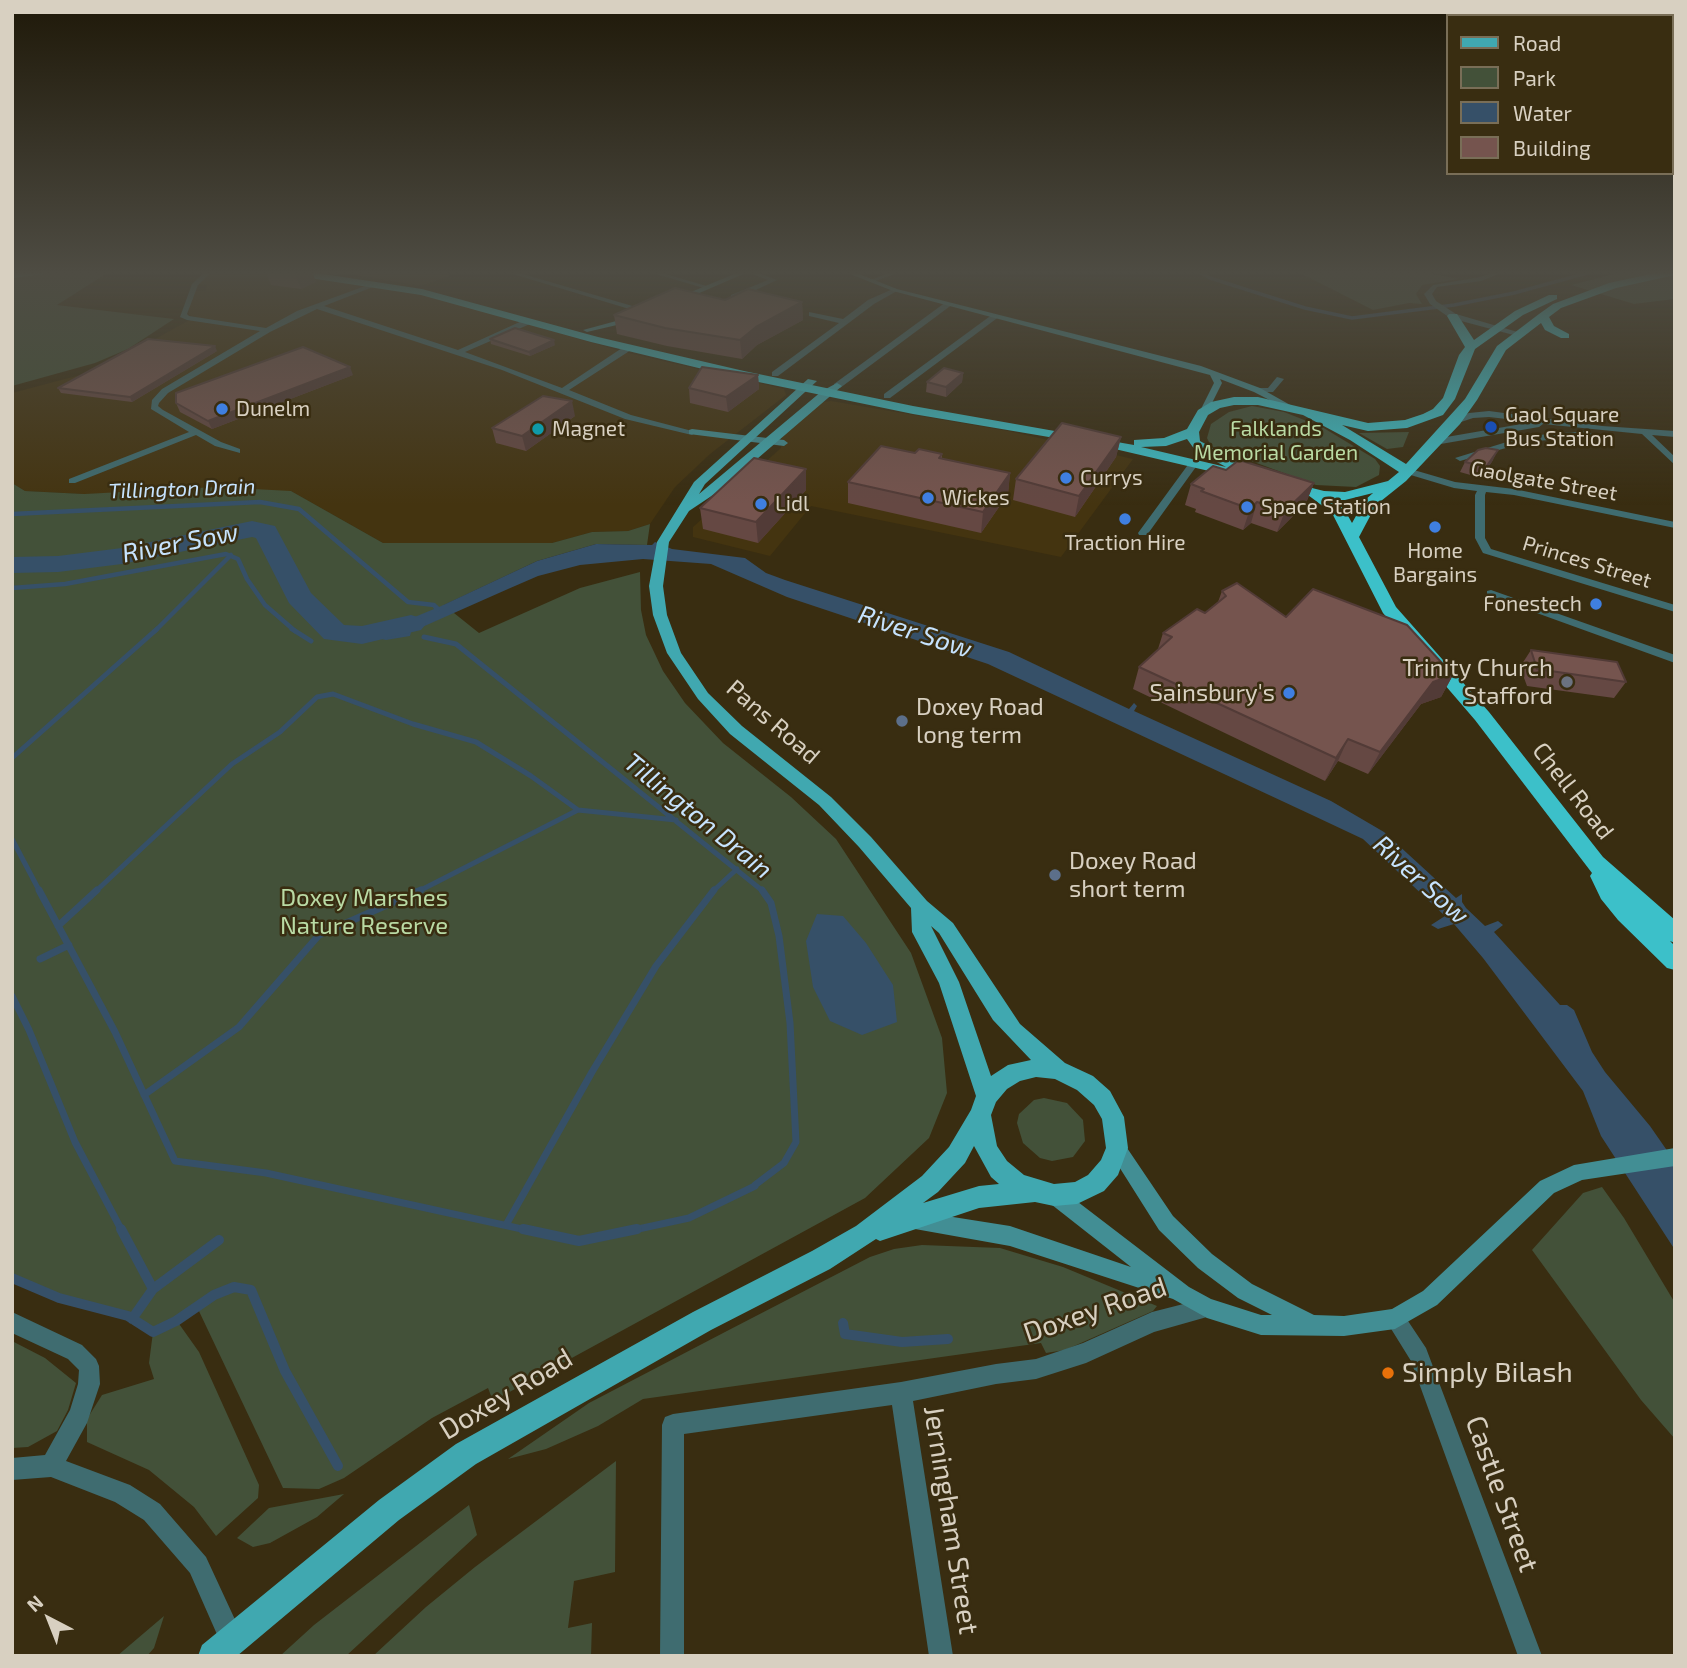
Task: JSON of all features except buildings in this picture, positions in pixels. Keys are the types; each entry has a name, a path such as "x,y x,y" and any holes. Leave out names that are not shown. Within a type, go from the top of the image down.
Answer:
{"highway":[{"path":"637,350 1102,442 1258,477 1307,491 1345,496 1394,484"},
{"path":"658,350 775,374 808,385"},
{"path":"1310,414 1368,427 1407,424 1438,412 1449,399 1469,350"},
{"path":"1353,535 1370,503 1407,471 1471,400 1499,350"},
{"path":"832,389 887,396 1147,444 1175,440 1192,432 1203,413 1231,396 1257,390"},
{"path":"1219,404 1258,401 1288,406 1356,437 1407,471"},
{"path":"1192,432 1194,442 1208,453 1258,477"},
{"name":"Chell Road","path":"1307,491 1336,507 1353,535 1363,563 1389,609 1482,716 1595,863 1675,934"},
{"name":"Chell Road","path":"1595,863 1609,893 1626,914 1675,961"}],"main road":[{"name":"Pans Road","path":"808,385 700,482 670,528 663,542 657,576 660,615 674,653 703,696 736,730 825,801 920,906 946,928 1000,1014 1013,1030 1057,1070"},
{"name":"Pans Road","path":"683,510 778,441 832,389"},
{"path":"920,906 922,932 949,982 984,1105 981,1132 987,1151 999,1169 1016,1183 1045,1193 1077,1193 1096,1183 1110,1167 1117,1148 1113,1116 1102,1098 1085,1083 1057,1070 1036,1068 1016,1072 999,1082 984,1105"},
{"name":"Doxey Road","path":"223,1647 388,1510 466,1454 678,1334 821,1260 864,1234 930,1184 957,1155 984,1105"},
{"name":"Doxey Road","path":"864,1234 979,1197 1045,1193"}],"street":[{"path":"234,350 165,391 154,407 237,451"},
{"path":"445,350 505,368 628,417 692,432 778,441"},
{"path":"457,354 466,350"},
{"path":"562,391 625,350"},
{"path":"775,374 808,350"},
{"path":"832,389 886,350"},
{"path":"887,396 950,350"},
{"path":"1132,350 1213,374 1257,390 1288,406"},
{"path":"1203,413 1217,383 1213,374"},
{"path":"1257,390 1270,390 1280,379"},
{"path":"1451,425 1520,417 1613,430 1675,434"},
{"path":"1435,442 1542,421 1554,429 1553,434 1473,450 1460,458"},
{"path":"1544,436 1613,430"},
{"path":"72,481 197,432"},
{"path":"1645,433 1675,462"},
{"path":"1143,533 1193,464"},
{"name":"Gaolgate Street","path":"1407,471 1448,483 1527,495 1675,525"},
{"name":"Princes Street","path":"1483,489 1480,495 1480,538 1487,551 1675,609"},
{"path":"1491,593 1675,659"},
{"name":"Doxey Road","path":"1117,1148 1166,1223 1205,1261 1245,1291 1312,1324"},
{"name":"Doxey Road","path":"1045,1193 1182,1294 1207,1308 1261,1325 1344,1326 1395,1319 1430,1298 1547,1187 1580,1171 1675,1157"},
{"path":"908,1219 1010,1236 1182,1294"},
{"name":"Doxey Road","path":"672,1656 673,1425 901,1393 1036,1369 1086,1353 1152,1322 1207,1308"},
{"name":"Castle Street","path":"1395,1319 1419,1355 1530,1656"},
{"path":"12,1322 75,1352 89,1366 89,1384 79,1415 51,1466"},
{"name":"Jerningham Street","path":"901,1393 941,1656"},
{"path":"12,1469 51,1466 122,1493 152,1512 198,1565 223,1647"}],"shaded area":[{"path":"136,350 616,350 784,389 786,395 710,454 675,487 650,524 628,531 592,532 552,543 383,543 291,491 84,494 25,491 12,483 12,393 99,370"},
{"path":"831,401 1008,431 1133,459 1061,557 811,506 770,556 693,537 693,527 781,448 783,430 816,403"}],"green space":[{"path":"12,350 126,350 95,363 12,386"},
{"name":"Falklands Memorial Garden","path":"1252,406 1284,412 1322,427 1375,459 1380,466 1379,475 1356,487 1316,485 1211,446 1207,438 1211,424 1229,412"},
{"path":"1409,432 1403,447 1387,449 1359,433"},
{"name":"Doxey Marshes Nature Reserve","path":"12,483 25,491 84,494 216,487 291,491 383,543 552,543 592,532 628,531 650,524 647,545 596,544 537,561 444,605 479,633 580,588 640,572 641,610 646,635 663,671 685,703 723,743 791,797 836,839 911,953 942,1038 947,1093 929,1138 865,1198 493,1401 488,1388 432,1418 344,1478 319,1489 283,1488 197,1307 177,1321 199,1352 259,1485 258,1498 216,1536 194,1507 149,1470 87,1442 87,1419 102,1395 154,1379 149,1363 153,1332 128,1316 59,1298 12,1278"},
{"path":"1044,1098 1067,1103 1083,1120 1085,1141 1073,1157 1052,1161 1040,1158 1023,1143 1017,1123 1019,1114 1034,1100"},
{"path":"1602,1187 1624,1218 1675,1303 1675,1439 1641,1400 1532,1250 1583,1193"},
{"path":"922,1245 1000,1248 1063,1267 1157,1306 1153,1311 1065,1350 1046,1353 1041,1343 643,1399 598,1426 546,1449 508,1459 589,1403 870,1257 894,1249"},
{"path":"12,1341 45,1358 76,1383 68,1410 57,1431 28,1447 12,1448"},
{"path":"616,1461 615,1572 574,1581 568,1628 592,1623 591,1656 373,1656 475,1567"},
{"path":"344,1494 317,1517 270,1543 253,1547 237,1538 269,1508"},
{"path":"469,1505 477,1535 346,1656 280,1656 314,1625"},
{"path":"164,1616 154,1648 147,1656 117,1656"}],"water":[{"path":"655,542 672,549 745,558 766,573 785,580 1009,652 1129,709 1134,703 1137,706 1134,711 1331,801 1384,832 1456,898 1462,894 1462,902 1466,908 1485,926 1498,921 1503,925 1494,932 1560,1005 1567,1005 1574,1010 1592,1052 1605,1072 1650,1126 1675,1162 1675,1250 1601,1136 1583,1091 1483,958 1454,924 1438,929 1431,925 1445,916 1363,839 1312,815 988,664 787,597 711,564 643,559 580,565 538,576 411,632 410,636 386,640 362,635 382,624 405,621 434,609 432,606 435,604 439,607 537,561 596,544 652,545"},
{"path":"817,914 843,916 866,943 893,985 897,1022 862,1035 830,1021 813,987 806,941"}],"waterway":[{"name":"Tillington Drain","path":"12,514 260,502 299,509 408,602 434,605 438,609"},
{"name":"River Sow","path":"12,565 58,564 122,556 252,529 266,532 299,597 335,633 362,635 411,624"},
{"path":"12,588 65,584 226,554 230,556"},
{"path":"157,629 230,556"},
{"path":"230,556 238,559 247,579 265,605 295,631"},
{"path":"12,758 157,629"},
{"path":"295,631 311,641"},
{"name":"Tillington Drain","path":"424,637 456,644 674,820"},
{"path":"95,892 232,764 280,732 317,697 333,694 413,724 476,742 531,776 578,810"},
{"path":"420,890 578,810"},
{"path":"578,810 674,820"},
{"name":"Tillington Drain","path":"674,820 736,870"},
{"path":"12,839 40,892"},
{"path":"714,891 736,870"},
{"name":"Tillington Drain","path":"736,870 763,891"},
{"path":"39,890 58,926"},
{"path":"58,926 97,890"},
{"path":"144,1095 239,1027 319,935 420,890"},
{"path":"506,1225 592,1072 656,966 714,891"},
{"name":"Tillington Drain","path":"755,1185 784,1163 796,1142 790,1023 779,936 771,903 763,891"},
{"path":"58,926 69,945"},
{"path":"40,959 69,945"},
{"path":"69,945 115,1032 144,1095"},
{"path":"12,996 29,1030 75,1142 122,1231"},
{"path":"144,1095 175,1161 266,1173 531,1231"},
{"path":"629,1231 689,1218 755,1186"},
{"path":"121,1229 153,1289"},
{"path":"523,1229 579,1241 637,1229"},
{"path":"153,1289 219,1240"},
{"path":"12,1278 59,1298 132,1319"},
{"path":"132,1319 153,1332 176,1321 214,1295 234,1287 251,1290 285,1371 338,1466"},
{"path":"132,1319 153,1289"},
{"name":"Tillington Drain","path":"843,1323 845,1334 902,1342 948,1339"}],"place":[{"name":"Dunelm","path":"222,409"},
{"name":"Gaol Square Bus Station","path":"1491,427"},
{"name":"Magnet","path":"538,429"},
{"name":"Currys","path":"1066,478"},
{"name":"Wickes","path":"928,498"},
{"name":"Lidl","path":"761,504"},
{"name":"Space Station","path":"1247,507"},
{"name":"Traction Hire","path":"1125,519"},
{"name":"Home Bargains","path":"1435,527"},
{"name":"Fonestech","path":"1596,604"},
{"name":"Trinity Church Stafford","path":"1567,682"},
{"name":"Sainsbury's","path":"1289,693"},
{"name":"Doxey Road long term","path":"902,721"},
{"name":"Doxey Road short term","path":"1055,875"},
{"name":"Simply Bilash","path":"1388,1373"}]}
